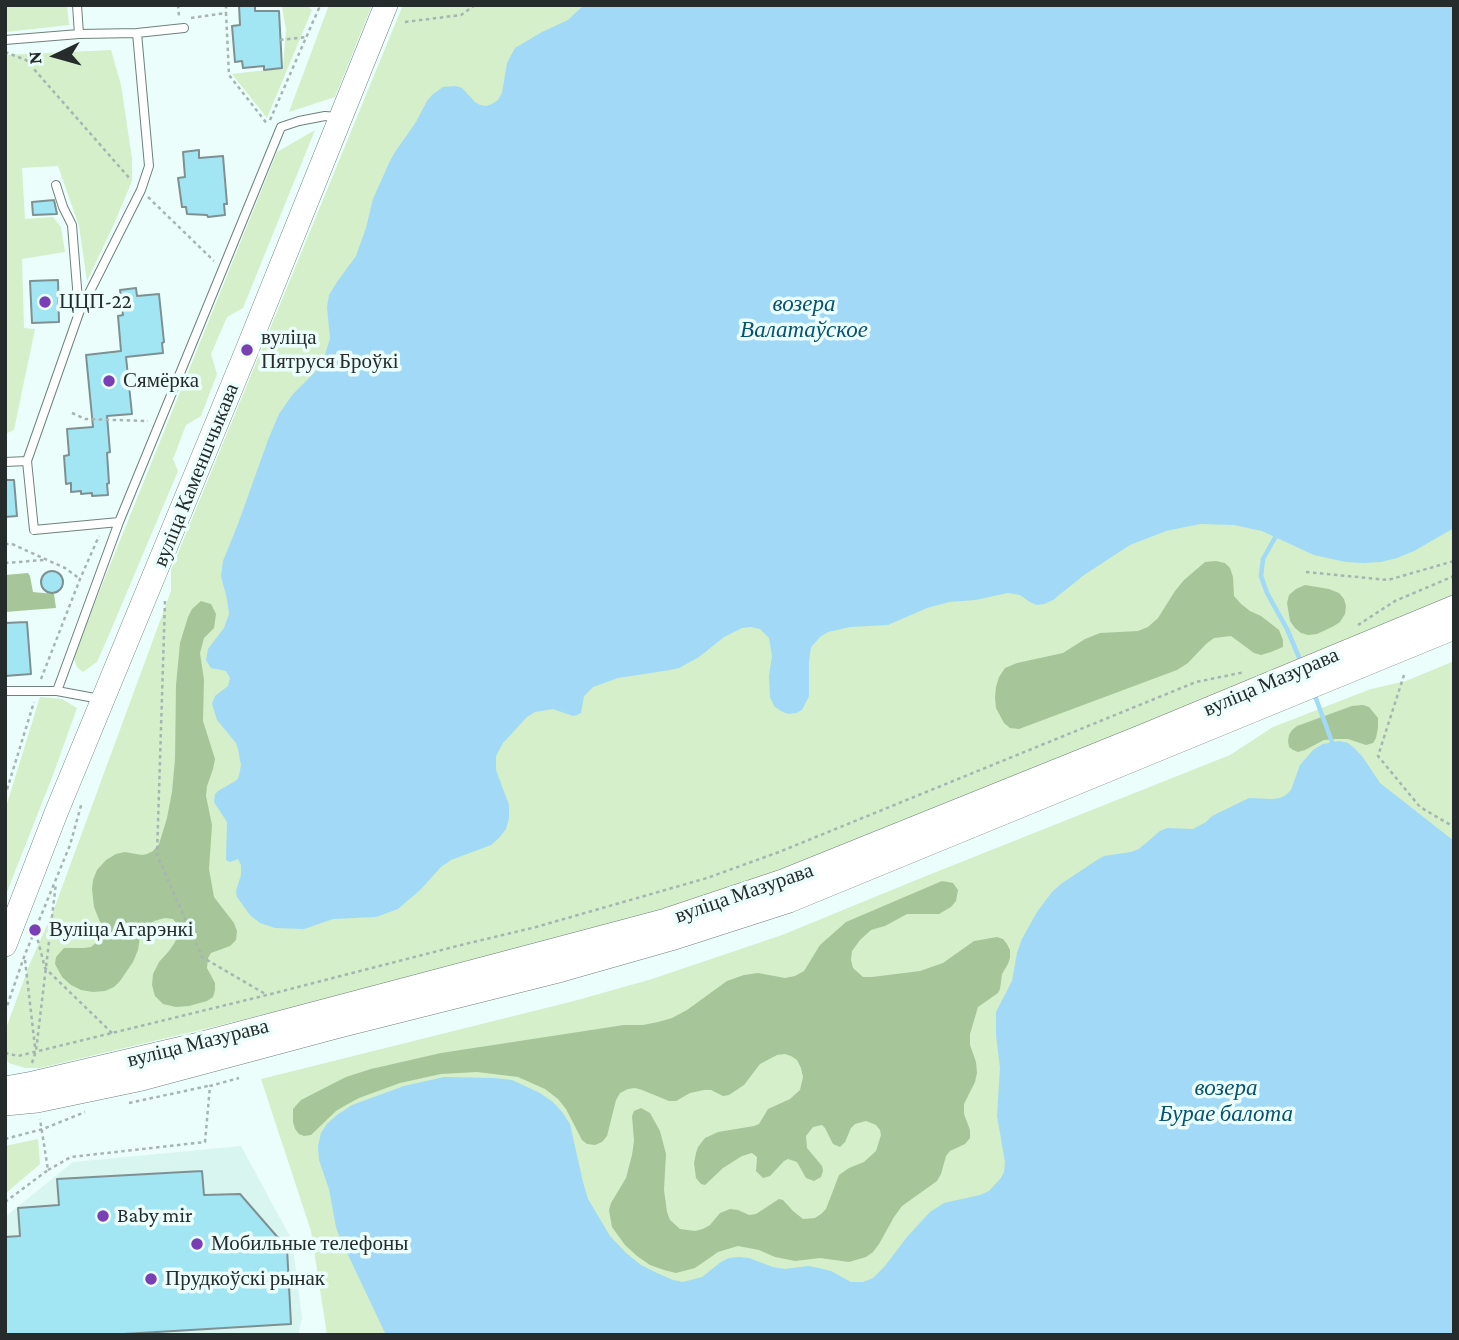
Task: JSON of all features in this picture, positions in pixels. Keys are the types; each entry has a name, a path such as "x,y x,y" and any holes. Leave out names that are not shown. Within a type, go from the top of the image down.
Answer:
{"main road":[{"name":"вуліца Каменшчыкава","path":"15,951 55,813 247,350 386,5"},
{"name":"вуліца Мазурава","path":"5,1088 191,1046 666,920 783,881 1454,607"},
{"name":"вуліца Мазурава","path":"1357,646 1454,628"},
{"name":"вуліца Мазурава","path":"5,1104 47,1099 142,1079 562,970 789,901 1258,688"}],"lane":[{"path":"77,5 79,34"},
{"path":"5,40 184,28"},
{"path":"119,522 34,530 27,461 79,313 141,190 149,166 137,33"},
{"path":"57,691 119,522 281,127 325,116 341,117"},
{"path":"56,185 62,207 72,225 79,313"},
{"path":"5,462 27,461"},
{"path":"5,691 57,691 103,700"}],"path":[{"path":"178,5 179,20"},
{"path":"226,5 229,75 268,125 319,6"},
{"path":"405,22 461,15 475,5"},
{"path":"191,18 226,12"},
{"path":"280,40 307,37"},
{"path":"5,52 26,60 141,190 219,265"},
{"path":"72,413 85,419 148,421"},
{"path":"5,796 37,690 80,579 105,524"},
{"path":"5,544 12,544 65,568 80,579"},
{"path":"5,563 47,560"},
{"path":"1306,572 1388,580 1454,561"},
{"path":"1357,646 1395,601 1454,576"},
{"path":"165,597 157,855 202,957 267,995"},
{"path":"1404,675 1378,756 1420,807 1454,827"},
{"path":"5,1053 18,1056 536,928 707,878 1196,681 1258,688"},
{"path":"5,1012 15,951 35,930 57,879 36,1051 31,1070"},
{"path":"35,930 45,968 112,1033"},
{"path":"15,951 36,1051"},
{"path":"18,1056 24,1063"},
{"path":"122,1104 239,1078"},
{"path":"5,1202 48,1170 71,1157 205,1142 210,1086"},
{"path":"5,1139 43,1129 96,1109"},
{"path":"39,1112 48,1170"}],"shaded area":[{"name":"Прудкоўскі рынак","path":"241,1146 292,1240 302,1318 298,1335 5,1335 5,1217 73,1162"}],"green space":[{"path":"5,5 67,5 69,25 5,32"},
{"path":"278,5 307,5 312,10 267,118 232,74 283,68 286,29 282,7"},
{"path":"329,5 372,5 335,97 289,112"},
{"name":"возера Валатаўское","path":"403,5 1454,5 1454,598 1095,746 720,895 326,999 40,1068 25,1068 9,1063 5,1057 5,1031 54,909 171,591 171,570"},
{"path":"111,50 121,85 132,158 132,181 87,281 79,226 58,166 22,168 25,219 53,217 61,227 65,252 22,259 24,328 35,329 14,430 5,434 5,55"},
{"path":"315,130 243,308 227,317 211,354 217,374 201,416 186,425 173,459 178,471 108,637 97,662 83,672 74,659 77,647 277,152"},
{"path":"1205,562 1225,563 1230,568 1234,596 1250,611 1279,630 1283,647 1261,655 1231,636 1214,638 1177,670 1019,729 1010,728 1004,723 996,708 995,698 999,677 1005,668 1063,653 1100,633 1138,631 1148,627 1158,618 1184,580"},
{"path":"28,573 33,592 54,594 56,608 5,612 5,575"},
{"path":"1305,585 1339,593 1346,606 1340,622 1317,634 1308,635 1295,628 1290,621 1287,603 1289,595"},
{"path":"201,601 211,604 216,614 214,628 204,638 200,653 204,680 203,721 215,759 206,796 212,825 209,869 214,897 234,923 236,940 230,946 211,953 208,958 207,968 215,983 215,990 213,997 207,1001 176,1007 163,1004 155,996 153,974 179,932 173,919 165,918 154,921 146,928 140,937 133,962 114,987 105,991 81,990 62,977 55,964 56,957 64,948 91,947 101,935 102,927 94,907 92,889 97,870 106,860 125,852 147,854 159,844 172,792 180,643 192,609"},
{"name":"возера Бурае балота","path":"1454,661 1454,1335 327,1335 311,1231 261,1079 574,1001 652,979 782,935 1230,755 1273,727 1371,689 1406,681"},
{"path":"40,697 62,699 77,708 5,897 5,810"},
{"path":"1352,706 1369,707 1378,718 1373,743 1366,745 1348,739 1336,739 1324,740 1298,752 1289,747 1289,735 1297,726"},
{"path":"942,881 953,883 958,890 956,901 951,907 939,914 907,914 871,930 852,951 853,968 863,977 920,971 943,963 974,941 997,937 1007,944 1010,958 1002,974 998,993 978,1007 970,1034 977,1073 964,1104 970,1138 965,1144 950,1151 937,1181 902,1206 879,1244 866,1257 849,1262 820,1258 795,1261 738,1246 718,1252 695,1268 676,1273 650,1265 637,1256 612,1227 609,1210 626,1178 634,1141 632,1116 634,1111 641,1108 650,1113 660,1131 666,1154 664,1190 667,1212 670,1220 680,1229 703,1229 720,1213 730,1209 749,1215 756,1214 779,1199 803,1219 815,1218 826,1209 839,1175 864,1162 876,1151 881,1135 876,1125 866,1121 855,1124 840,1147 833,1144 822,1125 813,1127 806,1136 807,1148 823,1171 821,1177 814,1181 806,1178 797,1162 788,1159 770,1176 763,1178 756,1171 757,1157 752,1153 723,1168 705,1185 696,1178 696,1153 705,1138 718,1132 759,1124 768,1109 790,1099 800,1090 803,1077 801,1068 797,1060 785,1054 760,1064 744,1085 729,1095 723,1096 711,1090 704,1090 669,1101 642,1090 628,1089 620,1093 616,1100 607,1136 595,1145 582,1140 566,1109 545,1089 518,1077 477,1072 441,1074 400,1083 346,1105 311,1135 304,1136 295,1129 293,1109 301,1100 346,1077 371,1069 441,1053 658,1022 687,1010 727,981 744,975 758,973 785,978 795,976 804,971 820,945 846,922"},
{"path":"38,1139 40,1164 5,1194 5,1146"}],"water":[{"name":"возера Валатаўское","path":"584,5 1454,5 1454,528 1397,558 1364,563 1314,555 1262,531 1234,525 1200,524 1166,531 1130,545 1044,604 1037,605 1020,595 1008,593 949,602 927,608 888,625 850,627 828,632 811,647 809,696 802,710 796,713 781,711 774,706 770,697 772,656 769,638 760,629 742,628 679,668 618,678 593,687 584,696 581,713 577,715 553,709 535,712 527,717 503,743 496,756 496,770 509,805 506,829 491,845 451,860 441,867 398,909 376,917 333,919 304,929 275,928 260,923 250,915 237,897 241,865 238,859 230,862 226,860 227,822 214,802 218,791 237,780 241,765 236,743 217,720 212,704 215,696 228,686 230,678 226,671 211,668 206,660 208,649 224,628 229,614 221,576 223,561 279,414 293,394 316,371 325,355 330,338 327,307 329,295 356,256 373,199 389,163 427,101 443,87 456,86 462,88 480,105 492,104 502,93 507,63 515,48 568,20"},
{"name":"возера Бурае балота","path":"1339,741 1348,743 1362,756 1380,783 1454,841 1454,1335 386,1335 340,1238 329,1189 319,1160 321,1133 327,1124 352,1105 404,1086 444,1077 512,1080 540,1093 562,1112 570,1124 588,1199 610,1236 641,1265 683,1282 702,1277 721,1262 739,1257 785,1269 808,1266 819,1268 851,1282 863,1282 873,1278 885,1266 930,1212 944,1203 989,1191 1004,1172 1005,1162 997,1116 1000,1068 996,1012 1012,981 1022,939 1052,892 1104,856 1139,849 1167,828 1193,829 1212,816 1249,798 1272,799 1286,795 1291,790 1300,765 1313,750 1323,744"}],"building":[{"path":"239,5 255,5 255,11 279,11 282,68 243,68 242,61 235,62 232,26 240,25"},
{"path":"199,150 199,158 223,156 227,204 224,204 225,215 208,217 187,214 186,207 182,207 178,178 185,177 183,152"},
{"path":"54,200 57,214 33,215 32,202"},
{"name":"ЦЦП-22","path":"58,280 59,322 32,323 30,281"},
{"path":"136,288 137,296 159,294 163,353 126,357 132,414 107,416 110,452 107,453 108,495 92,496 92,493 71,492 71,483 66,484 64,456 69,455 67,429 93,427 86,355 121,351 118,316 123,315 120,290"},
{"path":"5,480 14,480 17,516 5,517"},
{"path":"52,571 62,578 63,582 56,592 52,593 42,586 41,582 48,572"},
{"path":"27,622 31,674 5,676 5,623"},
{"name":"Прудкоўскі рынак","path":"202,1171 204,1195 240,1194 287,1248 291,1324 107,1335 5,1335 5,1237 20,1236 18,1208 59,1205 57,1179"}],"waterway":[{"path":"1276,536 1263,559 1261,576 1301,662"},
{"path":"1314,693 1332,742"}],"place":[{"name":"ЦЦП-22","path":"45,302"},
{"name":"вуліца Пятруся Броўкі","path":"247,350"},
{"name":"Сямёрка","path":"109,381"},
{"name":"Вуліца Агарэнкі","path":"35,930"},
{"name":"Baby mir","path":"103,1216"},
{"name":"Мобильные телефоны","path":"197,1244"},
{"name":"Прудкоўскі рынак","path":"151,1279"}]}
